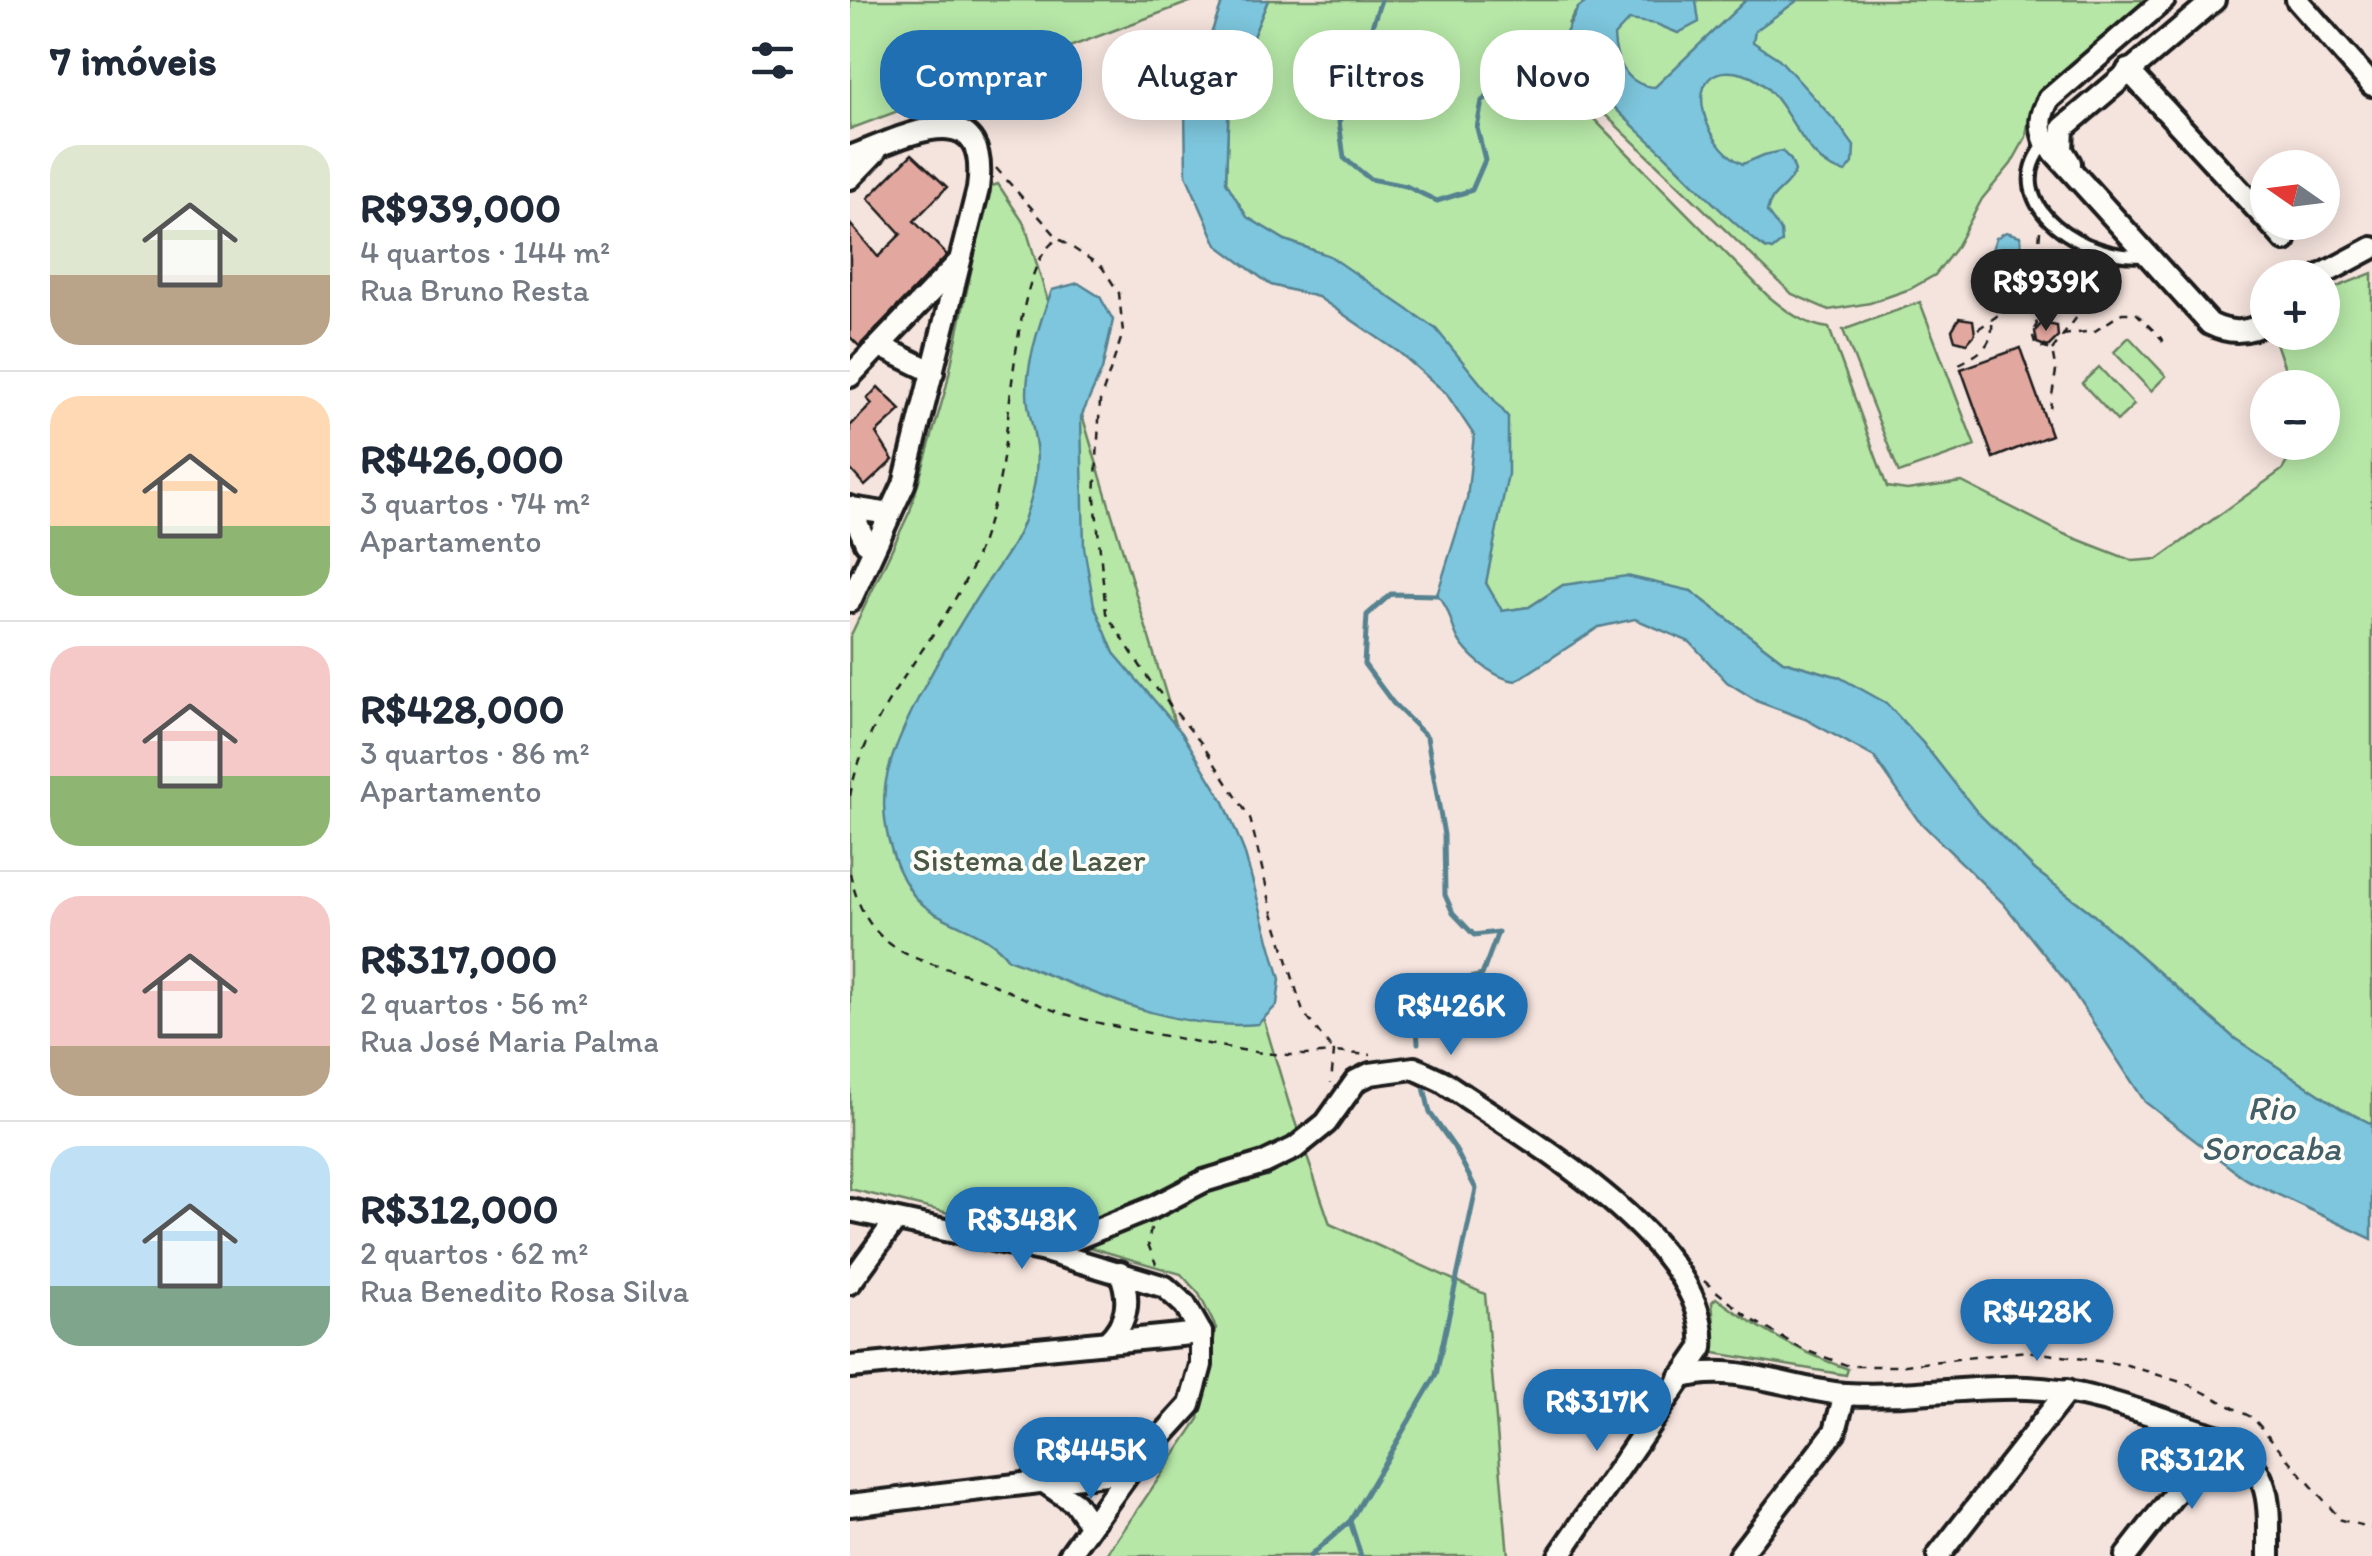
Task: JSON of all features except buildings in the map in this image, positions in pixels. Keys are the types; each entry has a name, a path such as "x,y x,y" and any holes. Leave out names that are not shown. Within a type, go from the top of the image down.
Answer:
{"street":[{"path":"2164,0 2050,99 2040,120 2046,143 2210,324 2224,331 2250,329"},
{"path":"2082,182 2062,150 2063,128 2214,0"},
{"path":"2297,0 2372,84"},
{"path":"2128,70 2250,202"},
{"path":"850,157 925,128 944,126 974,144 981,163 904,484 872,540 850,560"},
{"path":"850,178 881,146"},
{"path":"2340,265 2372,248"},
{"path":"850,376 960,261"},
{"path":"909,316 933,306 948,308"},
{"path":"880,346 933,372"},
{"path":"851,508 890,514"},
{"path":"851,508 872,540"},
{"path":"852,594 872,540"},
{"path":"1045,1251 1154,1207 1204,1182 1264,1164 1295,1148 1326,1122 1356,1081 1370,1074 1414,1068 1442,1081 1614,1200 1673,1265 1700,1313 1702,1348 1559,1556"},
{"path":"850,1210 1045,1251 1120,1272 1165,1287 1185,1305 1201,1333 1200,1365 1190,1405 1130,1471 1069,1556"},
{"path":"850,1283 895,1221"},
{"path":"1107,1342 1122,1328 1126,1310 1127,1288 1120,1272"},
{"path":"850,1366 1201,1333"},
{"path":"1680,1378 1698,1372 1720,1373 1845,1394 2027,1388 2067,1392 2219,1437 2257,1466 2269,1506 2268,1556"},
{"path":"1938,1556 2067,1392"},
{"path":"1739,1556 1835,1431 1845,1394"},
{"path":"2126,1556 2219,1437"},
{"path":"850,1505 1130,1471"},
{"path":"1044,1482 1076,1502 1090,1523"}],"lane":[{"path":"2046,143 2036,157 2032,174 2033,195 2042,215 2073,240 2108,253 2147,255"}],"path":[{"path":"992,164 1059,239 1102,267 1118,292 1123,333 1100,401 1095,498 1106,613 1150,681 1202,744 1250,818 1302,1012 1334,1052"},
{"path":"2034,220 2050,239"},
{"path":"1978,329 2024,297 2040,230"},
{"path":"850,796 852,781 873,733 968,574 991,515 1003,467 1022,320 1038,258 1047,244 1059,239"},
{"path":"2057,244 2066,248 2062,262"},
{"path":"2024,297 2037,324 2032,333 2036,346 2052,350"},
{"path":"2062,335 2095,331 2122,313 2132,312 2163,340 2159,346"},
{"path":"2050,408 2056,372 2052,350 2080,314"},
{"path":"1959,364 1981,353 1990,341 1992,321"},
{"path":"850,872 856,900 870,926 890,944 922,962 979,979 1066,1015 1256,1052 1304,1057 1334,1052 1382,1055"},
{"path":"1154,1207 1148,1244 1165,1287"},
{"path":"1696,1272 1749,1318 1802,1349 1849,1366 1897,1366 2026,1352 2127,1365 2190,1385 2253,1418 2341,1520 2372,1528"}],"green space":[{"path":"850,0 1195,0 1115,30 1102,30 1102,35 1082,42 1082,30 880,30 880,118 850,129"},
{"path":"1268,0 1589,0 1578,8 1568,24 1610,0 2145,0 2041,93 2029,116 2026,137 2011,164 1982,199 1955,249 1935,275 1870,303 1829,310 1792,294 1611,120 1625,120 1625,30 1480,30 1480,120 1595,120 1767,295 1803,320 1829,328 1887,487 1907,490 1962,482 2064,534 2133,561 2158,559 2282,470 2288,460 2340,460 2340,370 2286,370 2278,350 2340,350 2340,286 2372,273 2372,1124 2340,1108 2234,1038 2089,911 2035,870 1976,812 1922,742 1839,677 1783,661 1691,591 1563,585 1529,607 1502,611 1486,583 1508,417 1330,256 1285,240 1246,217 1226,182 1228,120 1273,120 1273,30 1256,30"},
{"name":"Sistema de Lazer","path":"998,184 1025,225 1290,1107 1330,1224 1485,1294 1508,1556 1106,1556 1199,1419 1216,1328 1199,1294 1181,1274 1089,1247 850,1189 850,637 910,511 946,388 989,187"},
{"path":"1920,302 1975,446 1899,473 1843,330"},
{"path":"2129,337 2166,376 2151,391 2114,352"},
{"path":"2099,367 2134,405 2117,421 2082,383"},
{"path":"1716,1298 1779,1339 1848,1369 1846,1375 1715,1353 1709,1343 1714,1324 1712,1302"}],"water":[{"name":"Rio Sorocaba","path":"1223,0 1268,0 1256,30 1212,30"},
{"path":"1589,0 1696,0 1699,22 1678,33 1656,24 1629,20 1620,30 1567,30 1578,8"},
{"path":"1746,0 1798,0 1755,31 1753,42 1779,59 1854,146 1853,163 1846,172 1829,166 1816,155 1784,109 1759,82 1743,74 1723,72 1710,78 1703,90 1702,105 1715,139 1743,164 1782,151 1795,171 1772,199 1767,212 1781,231 1782,242 1772,250 1765,248 1625,118 1625,71 1637,82 1655,87"},
{"name":"Rio Sorocaba","path":"1185,120 1228,120 1226,182 1247,217 1285,240 1330,256 1436,329 1508,417 1508,474 1486,583 1502,611 1529,607 1563,585 1627,576 1691,591 1783,661 1839,677 1886,703 1977,812 2035,870 2089,911 2234,1038 2340,1108 2372,1124 2372,1239 2245,1179 2145,1102 2068,984 2003,903 1918,820 1874,757 1805,719 1759,702 1727,682 1690,642 1635,619 1599,627 1516,681 1479,663 1458,639 1446,606 1437,595 1467,499 1474,435 1446,393 1400,353 1318,297 1271,285 1217,245 1186,175"},
{"path":"2006,232 2020,236 2022,247 2009,286 2000,291 1986,286 1983,276 1996,238"},
{"path":"1078,283 1100,297 1113,320 1102,370 1081,417 1084,547 1094,605 1114,653 1182,733 1224,802 1244,851 1280,979 1277,1005 1258,1024 1225,1025 1161,1015 1008,959 986,939 920,902 903,879 889,841 885,788 898,742 939,660 1011,548 1027,511 1037,465 1027,393 1032,354 1052,290"}],"waterway":[{"path":"1381,0 1339,122 1344,158 1370,179 1406,186 1437,201 1472,190 1485,160 1477,128 1480,112"},
{"path":"1418,1043 1415,1000 1419,990 1482,975 1498,932 1474,935 1453,913 1445,895 1444,835 1427,737 1393,703 1364,664 1367,615 1391,594 1437,595"},
{"path":"1361,1556 1350,1521 1436,1375 1476,1189 1430,1113 1423,1083"},
{"path":"1310,1556 1349,1522"}]}
